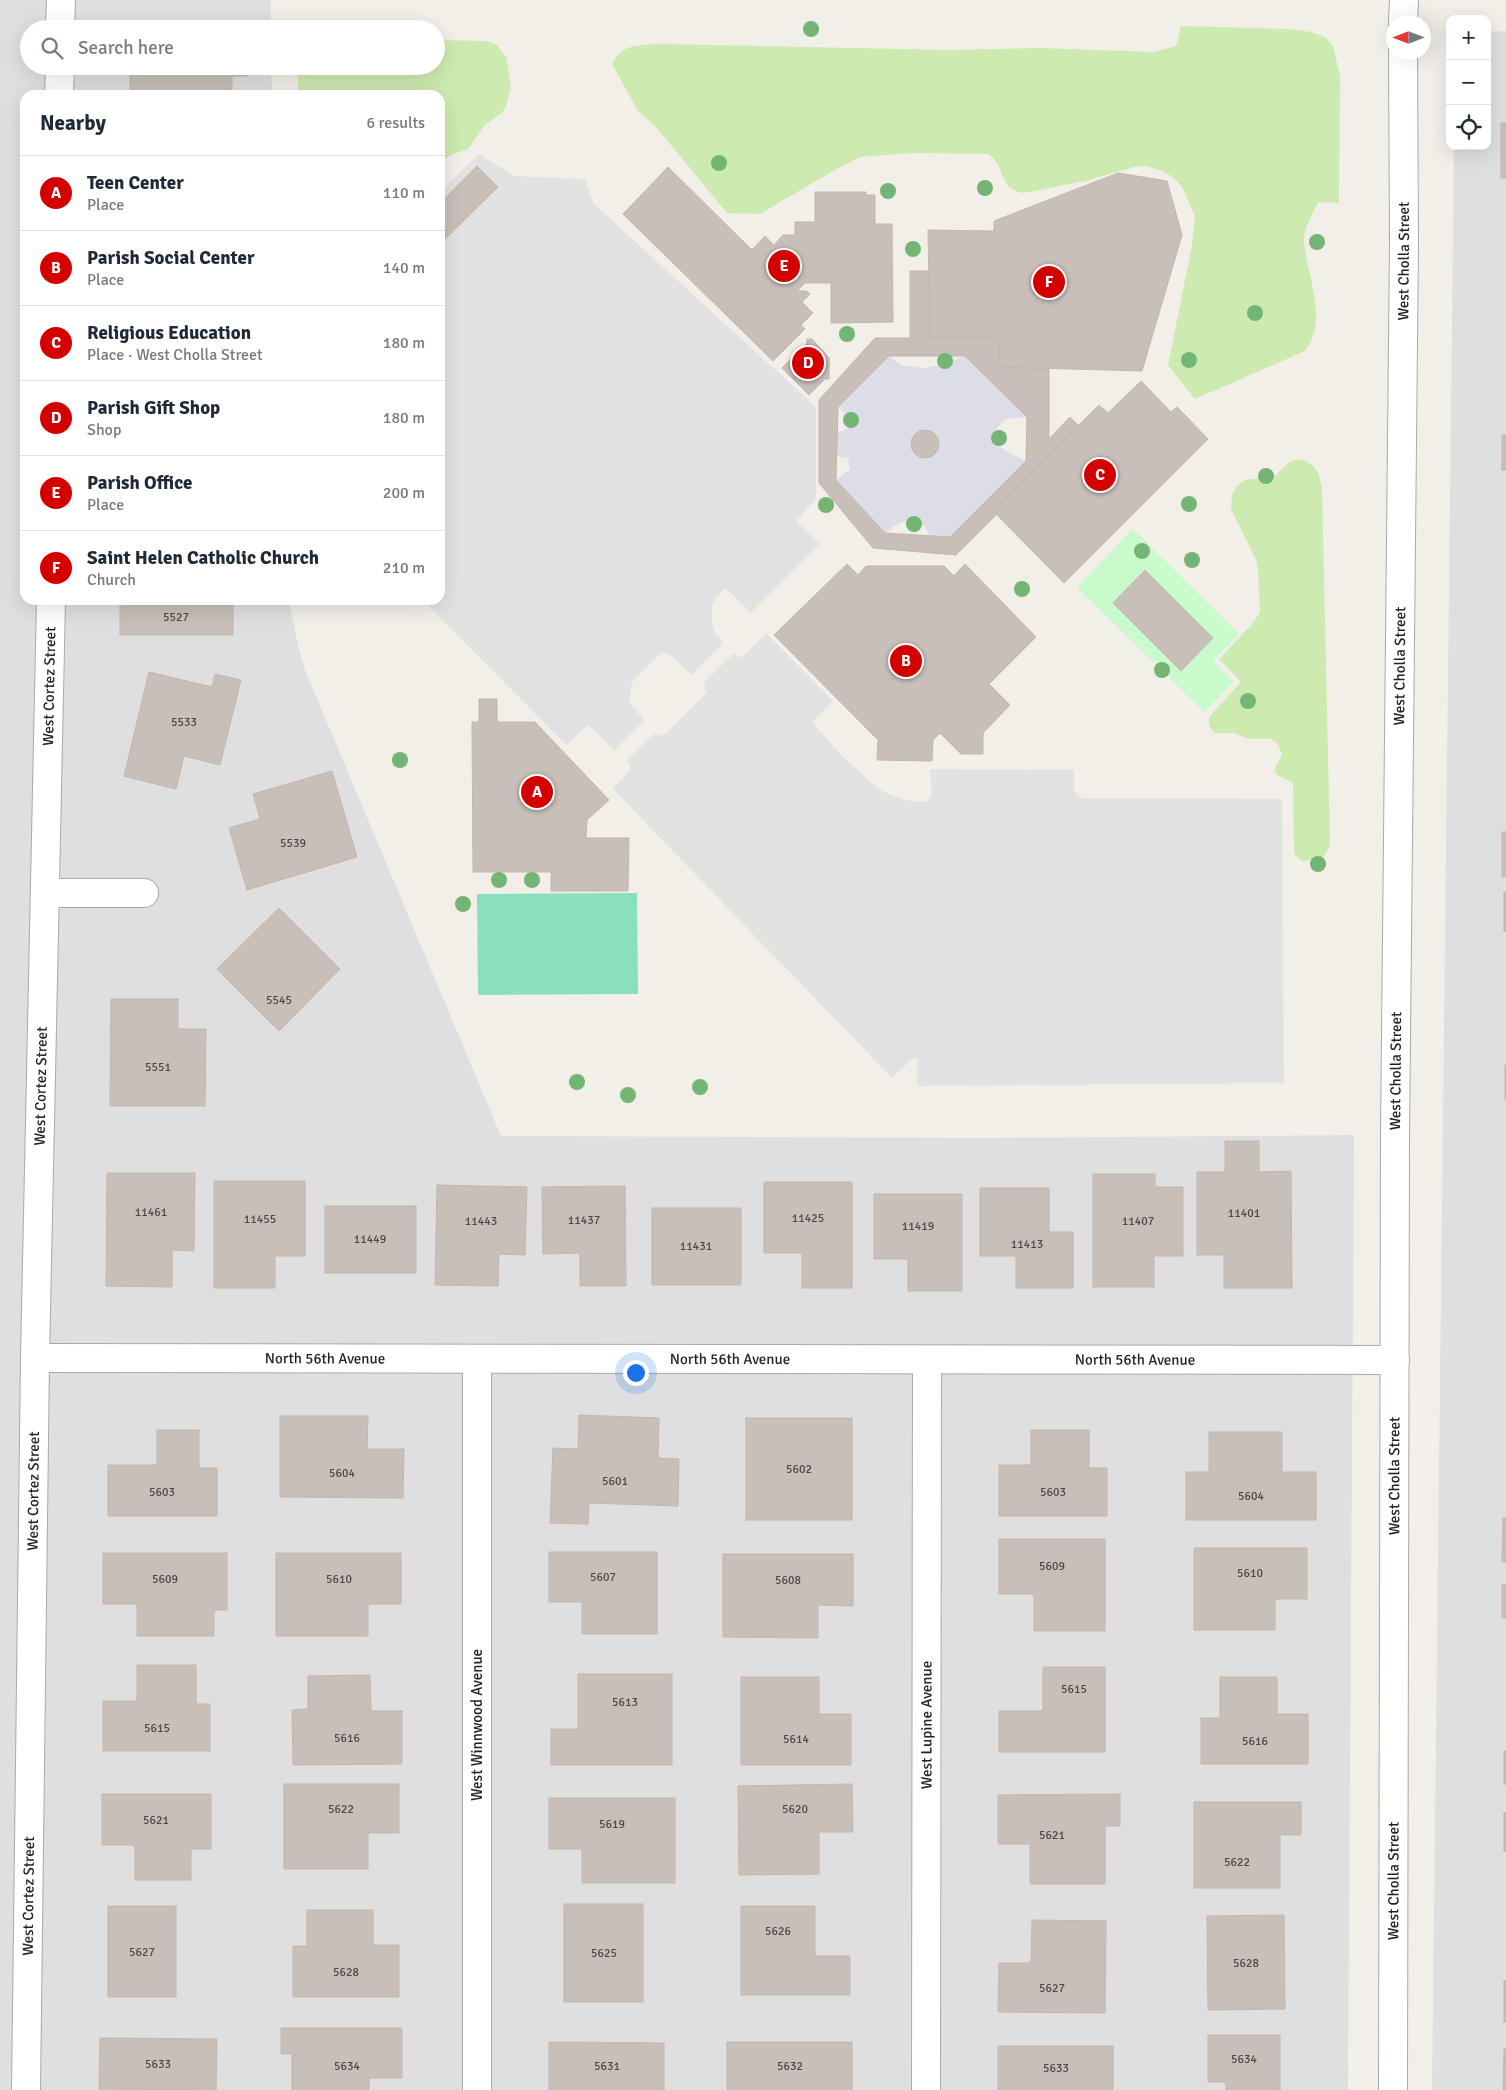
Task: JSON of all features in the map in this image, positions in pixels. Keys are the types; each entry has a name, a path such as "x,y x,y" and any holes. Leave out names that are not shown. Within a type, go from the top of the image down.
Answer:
{"street":[{"path":"60,20 61,0"},
{"path":"1403,15 1404,0"},
{"name":"West Cholla Street","path":"1393,2090 1395,1126 1404,243 1403,60"},
{"path":"59,90 60,75"},
{"name":"West Cortez Street","path":"26,2090 35,1358 51,605"},
{"path":"46,893 144,893"},
{"name":"North 56th Avenue","path":"35,1358 1395,1360"},
{"name":"West Winnwood Avenue","path":"477,1359 477,2090"},
{"name":"West Lupine Avenue","path":"926,2090 927,1360"}],"shaded area":[{"path":"0,0 271,0 271,20 20,20 20,75 271,75 272,90 20,90 20,605 290,605 305,670 501,1136 974,1138 1354,1135 1348,2090 0,2090"},
{"path":"1506,31 1506,2090 1432,2090 1454,150 1491,150 1491,32"},
{"path":"479,154 514,176 585,179 594,204 816,407 816,499 796,521 819,544 751,612 725,588 718,595 712,604 712,623 715,633 723,643 691,675 671,655 662,652 633,681 630,690 630,704 644,720 614,750 588,725 566,745 428,605 445,605 445,187"},
{"path":"889,356 901,365 925,368 946,364 965,356 1027,417 1006,419 993,434 998,445 1005,451 1026,461 950,537 930,536 925,527 914,517 896,525 885,533 836,480 850,469 848,458 837,456 837,433 850,427 853,420 838,407"},
{"path":"766,633 833,701 812,722 843,757 874,785 884,792 904,800 924,802 928,800 932,795 930,769 1074,770 1074,791 1081,798 1282,799 1284,1083 917,1086 917,1059 913,1058 892,1078 613,789 630,770 627,761 655,733 662,736 667,732 707,692 703,684 734,653 741,658"}],"green space":[{"path":"1181,26 1289,29 1311,32 1325,37 1333,46 1340,76 1339,203 1318,202 1304,237 1315,298 1315,326 1312,339 1305,351 1195,399 1168,365 1192,245 1195,216 1182,187 1173,177 1146,166 1134,167 1085,181 1024,193 1016,191 1006,183 998,165 988,154 913,153 860,157 760,214 727,213 656,127 638,111 612,64 616,57 627,48 664,44 948,50 1040,48 1153,52 1176,46"},
{"path":"445,40 487,41 497,45 506,57 511,87 502,113 485,125 468,149 445,159 445,90 298,90 298,75 445,75"},
{"path":"1299,459 1315,468 1322,486 1330,845 1325,855 1318,859 1302,861 1294,854 1293,783 1276,774 1275,771 1282,755 1278,744 1271,739 1249,739 1234,733 1214,733 1209,725 1209,717 1241,682 1219,659 1253,623 1260,612 1256,560 1231,509 1232,495 1237,486 1245,480 1275,476 1289,462"},
{"path":"1133,529 1239,634 1213,661 1234,682 1204,712 1077,587"},
{"path":"637,893 638,994 478,995 477,894"}],"building":[{"path":"130,75 247,75 232,76 232,90 130,90"},
{"path":"1501,123 1506,123 1506,178 1501,178"},
{"path":"477,166 498,187 445,239 445,198"},
{"path":"668,167 752,250 765,236 774,245 783,235 795,235 795,222 815,222 815,192 866,192 866,195 875,195 875,224 892,224 893,322 831,323 831,283 805,283 797,291 806,291 810,294 802,302 813,313 801,325 805,329 773,361 623,214"},
{"path":"1118,173 1167,181 1182,235 1142,371 1000,367 999,338 930,337 928,230 994,231 994,221"},
{"path":"910,271 929,271 930,337 999,338 1000,367 1049,369 1049,439 1070,417 1078,425 993,511 996,515 956,555 873,548 819,483 819,400 875,338 910,338","holes":["889,356 965,356 1027,417 1026,461 950,537 885,533 836,480 838,407"]},
{"path":"807,339 812,339 829,358 829,379 825,379 809,395 782,368 807,343"},
{"path":"1141,381 1171,412 1177,407 1208,439 1064,583 993,511 1099,405 1108,413"},
{"path":"925,430 935,434 939,444 935,454 925,458 915,454 911,444 915,434"},
{"path":"1502,435 1506,435 1506,470 1502,470"},
{"path":"847,564 858,575 866,566 944,566 954,576 965,564 1036,637 989,684 1010,705 983,733 983,754 961,754 940,733 933,740 932,761 877,760 878,740 774,635"},
{"path":"1145,570 1213,638 1181,671 1113,603"},
{"path":"120,605 233,605 233,635 120,635"},
{"path":"149,672 212,687 215,674 241,680 220,765 184,756 176,789 124,776"},
{"path":"479,699 497,699 497,722 535,722 609,800 587,820 586,838 629,838 628,891 551,891 551,872 473,872 472,722 479,722"},
{"path":"332,771 357,857 247,890 229,828 260,819 253,794"},
{"path":"1502,832 1506,832 1506,876 1502,877"},
{"path":"1504,892 1506,892 1506,931 1504,931"},
{"path":"279,908 340,969 279,1031 217,969"},
{"path":"111,999 178,999 178,1029 206,1029 205,1106 110,1106"},
{"path":"1506,1065 1506,1099 1505,1099"},
{"path":"1225,1141 1259,1141 1259,1172 1291,1171 1292,1288 1224,1288 1224,1255 1197,1255 1197,1172 1225,1172"},
{"path":"107,1173 195,1173 194,1251 172,1250 172,1287 106,1286"},
{"path":"1093,1174 1155,1174 1155,1187 1183,1187 1183,1256 1154,1256 1154,1287 1093,1287"},
{"path":"214,1181 305,1181 305,1256 275,1256 275,1288 214,1288"},
{"path":"764,1182 852,1182 852,1288 802,1288 802,1253 764,1253"},
{"path":"437,1185 527,1187 525,1255 499,1254 498,1286 435,1285"},
{"path":"625,1186 626,1286 580,1286 580,1253 543,1254 542,1187"},
{"path":"980,1188 1049,1188 1049,1232 1073,1232 1073,1288 1016,1288 1016,1256 980,1256"},
{"path":"874,1194 962,1194 962,1291 908,1291 908,1259 874,1259"},
{"path":"325,1206 416,1206 416,1273 325,1273"},
{"path":"652,1208 741,1208 741,1285 652,1285"},
{"path":"579,1415 659,1418 658,1458 679,1459 678,1506 589,1503 588,1524 550,1523 553,1448 578,1449"},
{"path":"280,1416 368,1416 367,1449 404,1449 403,1498 280,1497"},
{"path":"746,1418 852,1418 852,1520 746,1520"},
{"path":"157,1430 199,1430 199,1468 217,1468 217,1516 108,1516 108,1465 157,1465"},
{"path":"1031,1430 1089,1430 1089,1468 1107,1468 1107,1516 999,1516 999,1465 1031,1465"},
{"path":"1209,1432 1282,1432 1282,1472 1316,1472 1316,1520 1186,1520 1186,1472 1209,1472"},
{"path":"1503,1518 1506,1518 1506,1562 1502,1562"},
{"path":"999,1539 1105,1539 1105,1631 1034,1631 1034,1594 999,1594"},
{"path":"1194,1548 1307,1548 1307,1599 1275,1599 1275,1630 1194,1630"},
{"path":"549,1552 657,1552 657,1634 582,1634 582,1602 549,1602"},
{"path":"103,1553 227,1553 227,1610 214,1610 214,1636 137,1636 137,1604 103,1604"},
{"path":"276,1553 401,1553 401,1604 368,1604 368,1636 276,1636"},
{"path":"723,1554 853,1554 853,1606 818,1605 818,1638 723,1637"},
{"path":"1502,1585 1506,1585 1506,1618 1502,1618"},
{"path":"137,1665 196,1665 196,1704 210,1704 210,1751 103,1751 103,1701 137,1701"},
{"path":"1043,1667 1105,1667 1105,1752 999,1752 999,1711 1043,1711"},
{"path":"578,1674 672,1674 672,1765 551,1765 551,1729 578,1729"},
{"path":"370,1675 371,1711 402,1711 402,1764 293,1765 292,1710 308,1709 308,1676"},
{"path":"741,1677 819,1677 819,1714 851,1714 851,1765 741,1765"},
{"path":"1220,1677 1277,1677 1277,1714 1308,1714 1308,1764 1201,1764 1201,1718 1220,1718"},
{"path":"1504,1751 1506,1751 1506,1784 1504,1784"},
{"path":"284,1784 399,1784 399,1833 368,1833 368,1869 284,1869"},
{"path":"852,1784 853,1832 819,1832 819,1874 739,1875 738,1786"},
{"path":"102,1794 211,1794 211,1849 191,1849 191,1880 135,1880 135,1845 102,1845"},
{"path":"1120,1794 1120,1826 1105,1826 1105,1884 1030,1884 1030,1844 998,1844 998,1795"},
{"path":"549,1798 675,1798 675,1883 582,1883 582,1849 549,1849"},
{"path":"1194,1802 1301,1802 1301,1835 1280,1835 1280,1888 1194,1888"},
{"path":"1504,1813 1506,1813 1506,1851 1504,1851"},
{"path":"564,1904 643,1904 643,2002 564,2002"},
{"path":"108,1906 176,1906 176,1997 108,1997"},
{"path":"741,1906 815,1906 815,1956 850,1956 850,1995 741,1995"},
{"path":"307,1910 373,1910 373,1945 399,1945 399,1997 293,1997 293,1946 307,1946"},
{"path":"1284,1915 1285,2009 1208,2010 1207,1916"},
{"path":"1032,1920 1106,1921 1105,2013 998,2012 999,1963 1031,1963"},
{"path":"1504,1981 1506,1981 1506,2022 1504,2022"},
{"path":"281,2028 402,2028 402,2078 369,2078 369,2090 292,2090 292,2054 281,2054"},
{"path":"1208,2035 1280,2035 1280,2090 1226,2090 1226,2082 1208,2082"},
{"path":"100,2038 217,2039 216,2090 99,2089"},
{"path":"549,2042 664,2043 664,2090 549,2090"},
{"path":"727,2042 852,2042 852,2090 727,2090"},
{"path":"998,2046 1113,2046 1113,2090 998,2090"},
{"path":"1504,2049 1506,2049 1506,2090 1503,2090"}],"place":[{"name":"Parish Office","path":"784,266"},
{"name":"Saint Helen Catholic Church","path":"1049,282"},
{"name":"Parish Gift Shop","path":"808,363"},
{"name":"Religious Education","path":"1100,475"},
{"name":"Parish Social Center","path":"906,661"},
{"name":"Teen Center","path":"537,792"}]}
